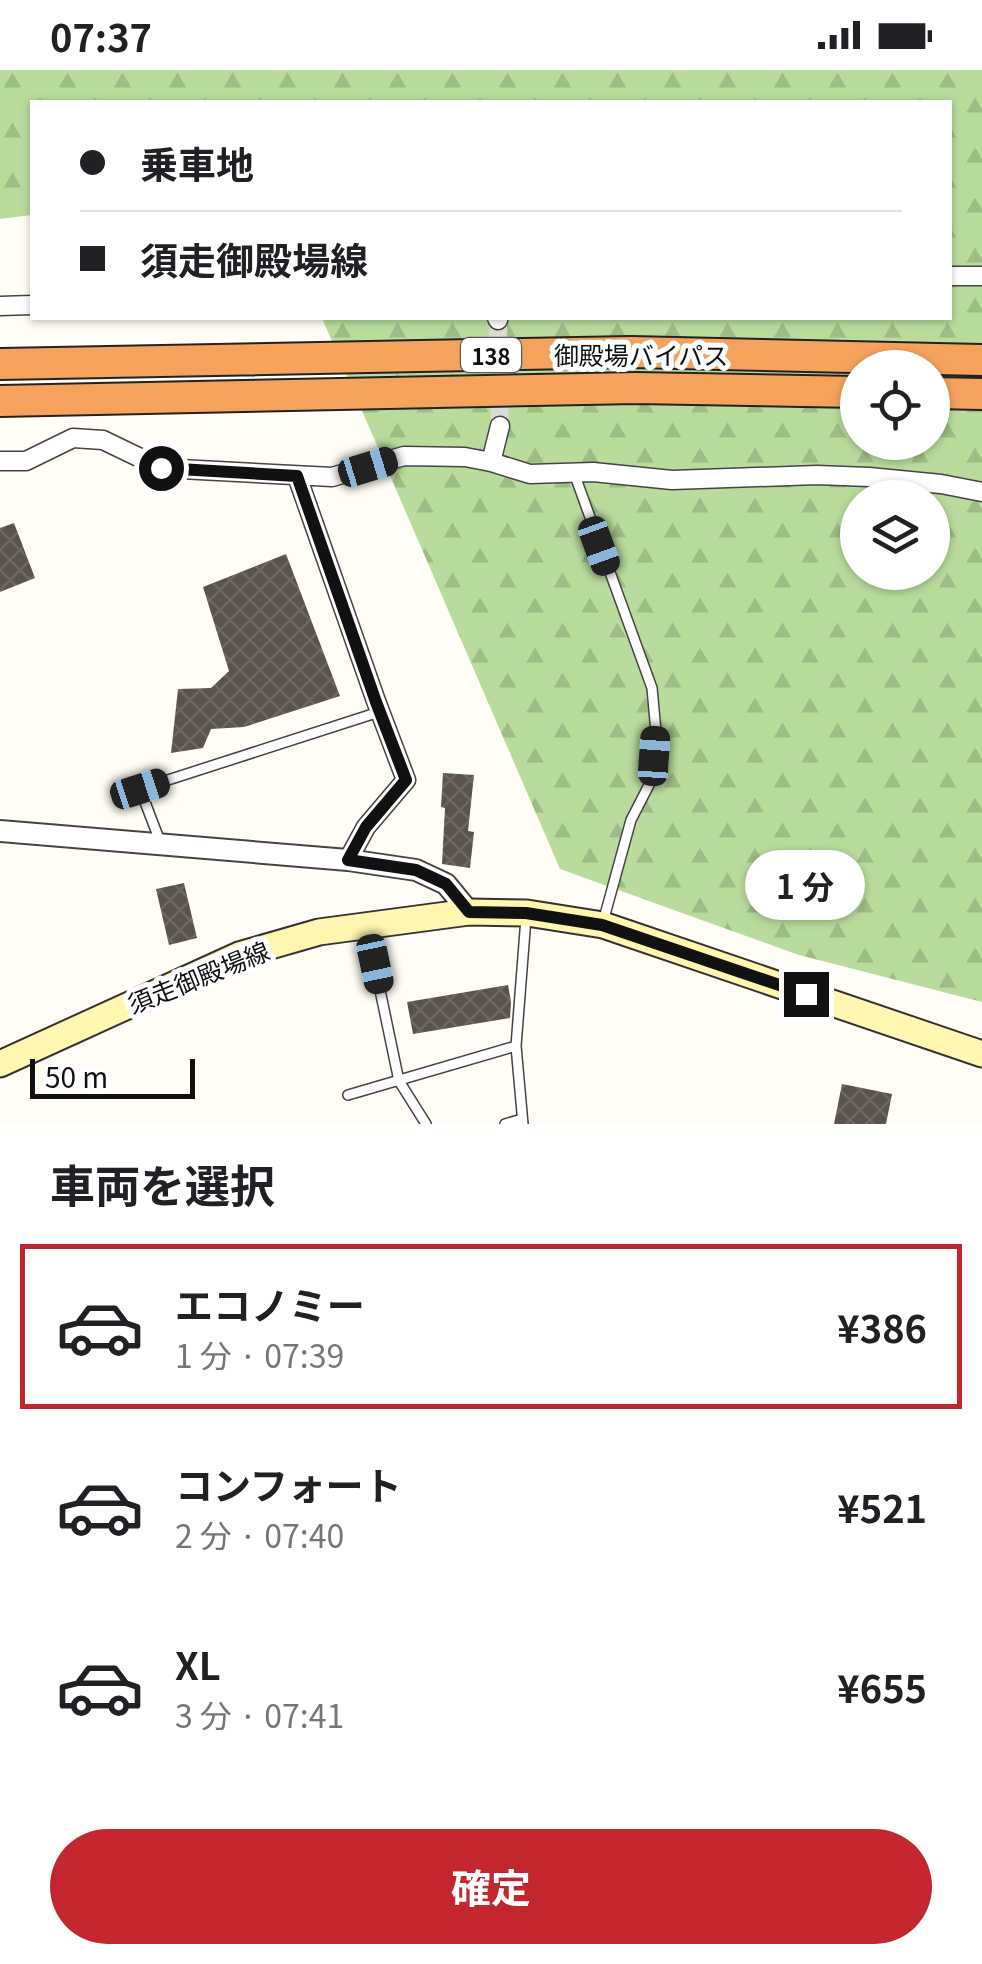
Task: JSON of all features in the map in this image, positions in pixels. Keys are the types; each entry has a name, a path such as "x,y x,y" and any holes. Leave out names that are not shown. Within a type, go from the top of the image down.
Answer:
{"highway":[{"name":"御殿場バイパス","path":"0,364 631,352 982,360"},
{"name":"御殿場バイパス","path":"0,401 636,388 840,392"},
{"path":"950,394 982,394"}],"main road":[{"name":"須走御殿場線","path":"0,1064 240,954 319,932 469,912 526,913 602,925 982,1054"}],"street":[{"path":"952,276 982,276"},
{"path":"0,306 30,305"},
{"path":"491,462 500,426"},
{"path":"0,460 26,460 72,438 102,440 161,468 332,478 404,456 465,457 530,474 593,472 672,480 870,477 982,492"},
{"path":"297,476 406,780 366,827 348,860"},
{"path":"0,831 348,860 416,870 446,884 469,912"}],"lane":[{"path":"574,473 652,688 656,732 652,779 631,820 602,925"},
{"path":"161,844 140,789 380,712"},
{"path":"505,1124 523,1122 516,1046 526,913"},
{"path":"367,925 399,1081 426,1124"},
{"path":"348,1096 516,1046"}],"green space":[{"path":"0,70 982,70 982,1002 799,955 560,869 323,320 952,320 952,100 30,100 30,215 0,219"}],"building":[{"path":"14,523 35,578 0,592 0,528"},
{"path":"286,554 340,696 244,727 211,729 203,748 171,753 178,689 211,688 229,671 203,587"},
{"path":"443,773 474,775 468,831 474,832 470,868 442,864"},
{"path":"184,883 197,938 169,945 156,889"},
{"path":"508,985 510,1018 413,1034 407,1002"},
{"path":"842,1084 892,1094 886,1124 834,1124"}],"tunnel":[{"path":"498,320 500,426"}],"route":[{"path":"161,468 297,476 406,780 366,827 348,860 416,870 446,884 469,912 526,913 602,925 806,994"}]}
